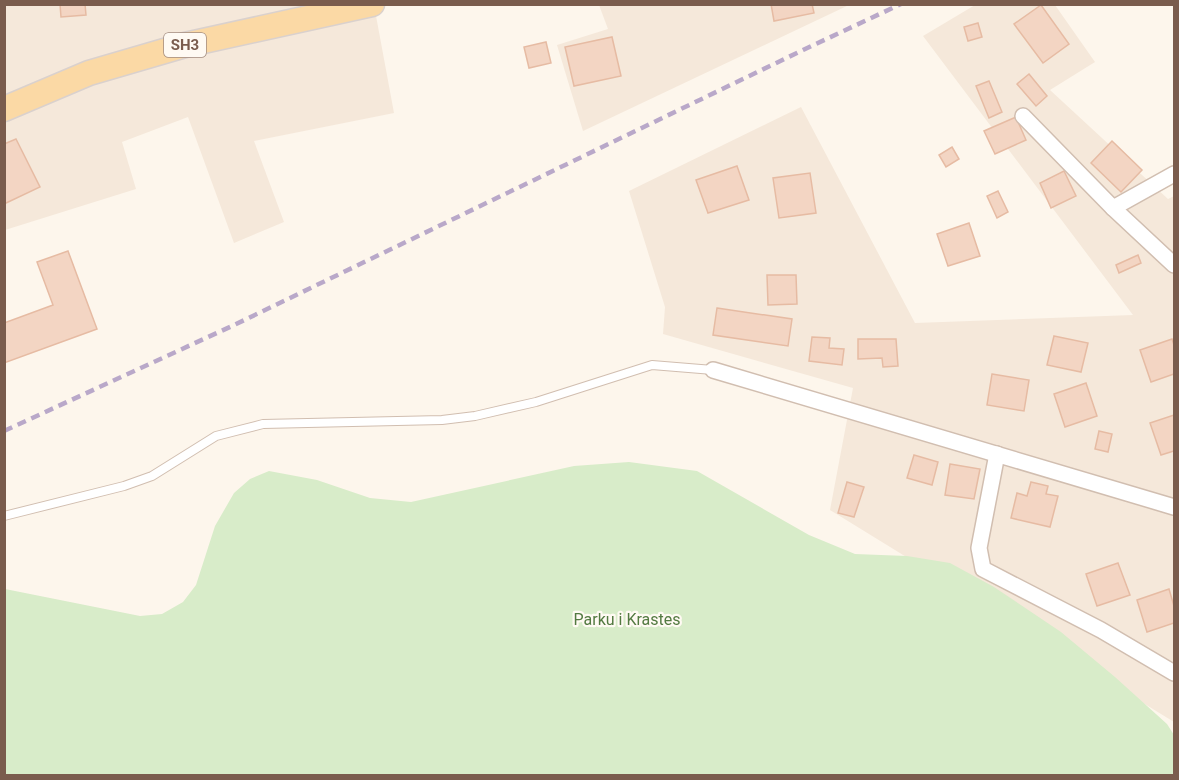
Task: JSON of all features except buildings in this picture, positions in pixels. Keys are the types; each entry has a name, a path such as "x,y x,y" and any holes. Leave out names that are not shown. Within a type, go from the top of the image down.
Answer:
{"main road":[{"name":"SH3","path":"4,109 89,73 174,48 372,4"}],"street":[{"path":"1023,116 1113,208 1174,265"},
{"path":"1113,208 1174,174"},
{"path":"713,370 1174,507"},
{"path":"997,454 979,548 983,569 1101,630 1174,673"}],"lane":[{"path":"4,516 124,486 152,476 216,436 263,424 442,420 475,416 536,402 652,365 713,370"}],"shaded area":[{"path":"5,5 374,5 394,113 254,141 284,222 234,243 188,117 122,142 136,189 5,230"},
{"path":"599,5 849,5 583,131 557,45 608,29"},
{"path":"975,5 1055,5 1095,62 1050,90 1168,199 1174,196 1174,722 830,510 853,388 663,334 665,307 629,191 801,107 915,323 1133,315 923,36"}],"green space":[{"name":"Parku i Krastes","path":"629,462 697,471 809,535 855,554 907,556 950,563 994,587 1061,632 1167,724 1174,735 1174,775 5,775 5,589 140,616 162,614 183,602 196,585 215,526 234,493 250,479 269,471 317,480 370,498 411,502 574,466"}],"railway":[{"path":"4,431 232,326 901,4"}]}
